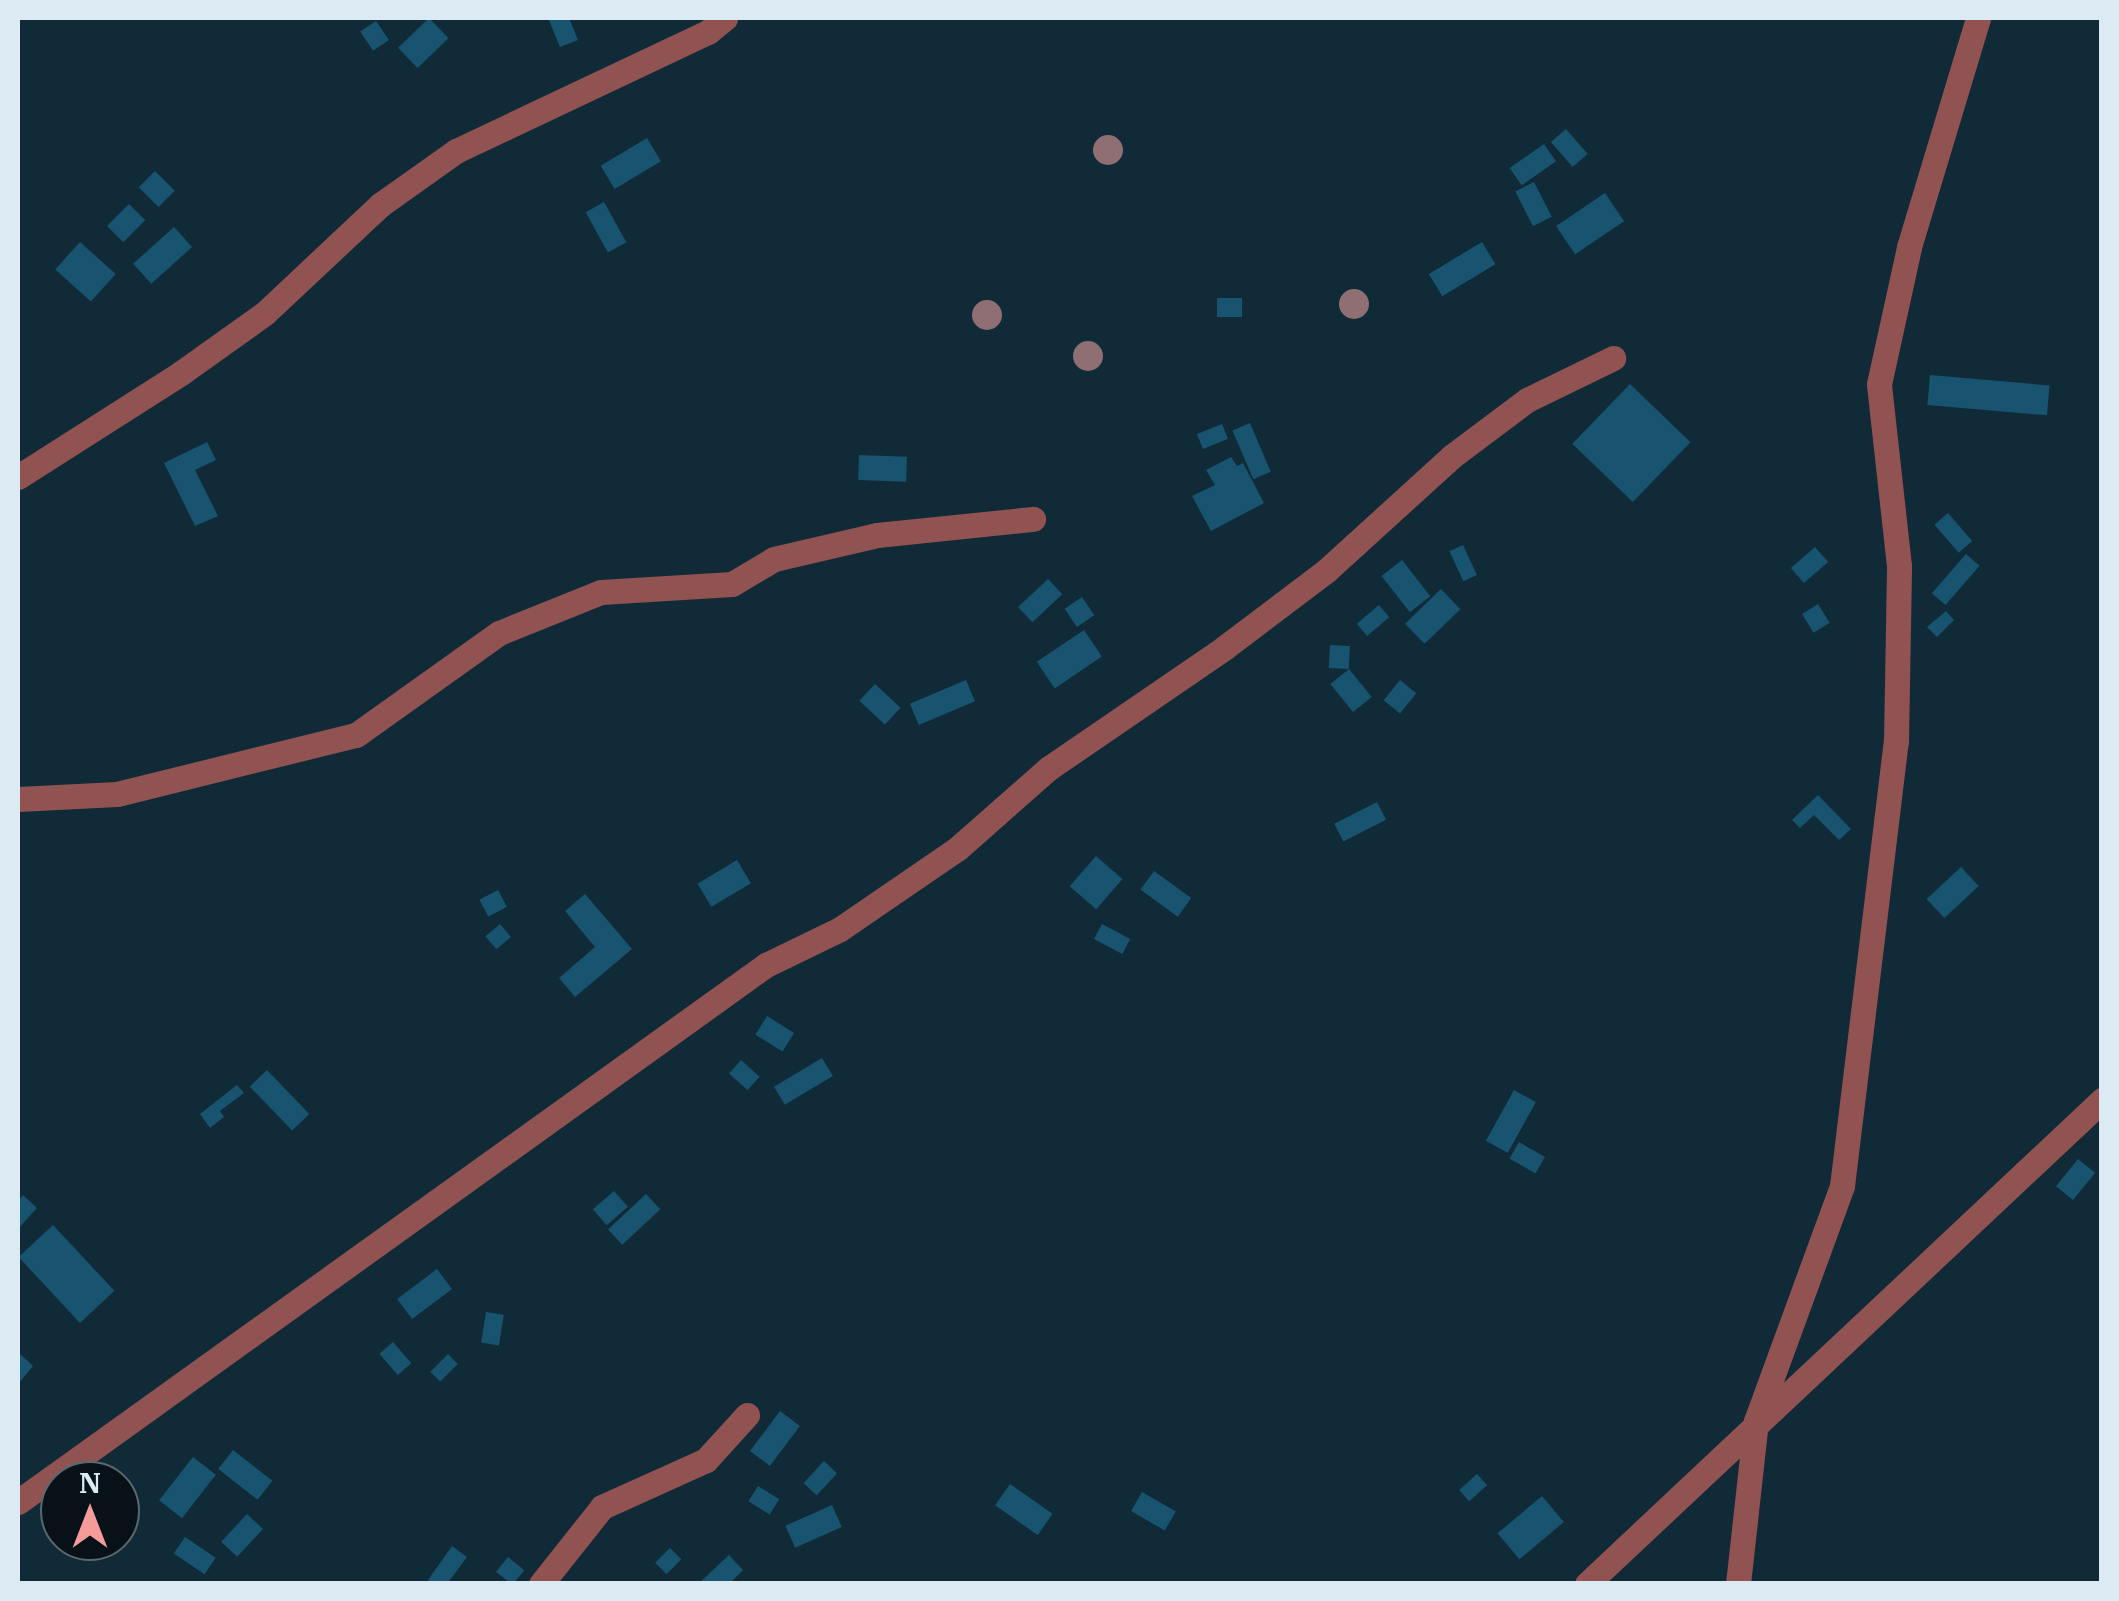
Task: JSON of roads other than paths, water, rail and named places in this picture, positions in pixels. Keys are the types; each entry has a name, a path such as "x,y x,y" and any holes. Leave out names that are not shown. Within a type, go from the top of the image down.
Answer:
{"street":[{"path":"18,477 181,373 266,313 380,205 456,151 708,32 725,18"},
{"path":"1738,1584 1756,1421 1842,1186 1896,741 1899,566 1879,384 1908,247 1978,18"},
{"path":"18,1502 766,965 840,929 957,849 1049,768 1224,648 1327,570 1452,456 1496,422 1527,400 1613,358"},
{"path":"18,798 117,794 356,736 499,633 602,592 732,584 774,559 876,535 1032,518"},
{"path":"1587,1584 1756,1421 2102,1100"},
{"path":"541,1584 602,1507 706,1460 747,1415"}]}
